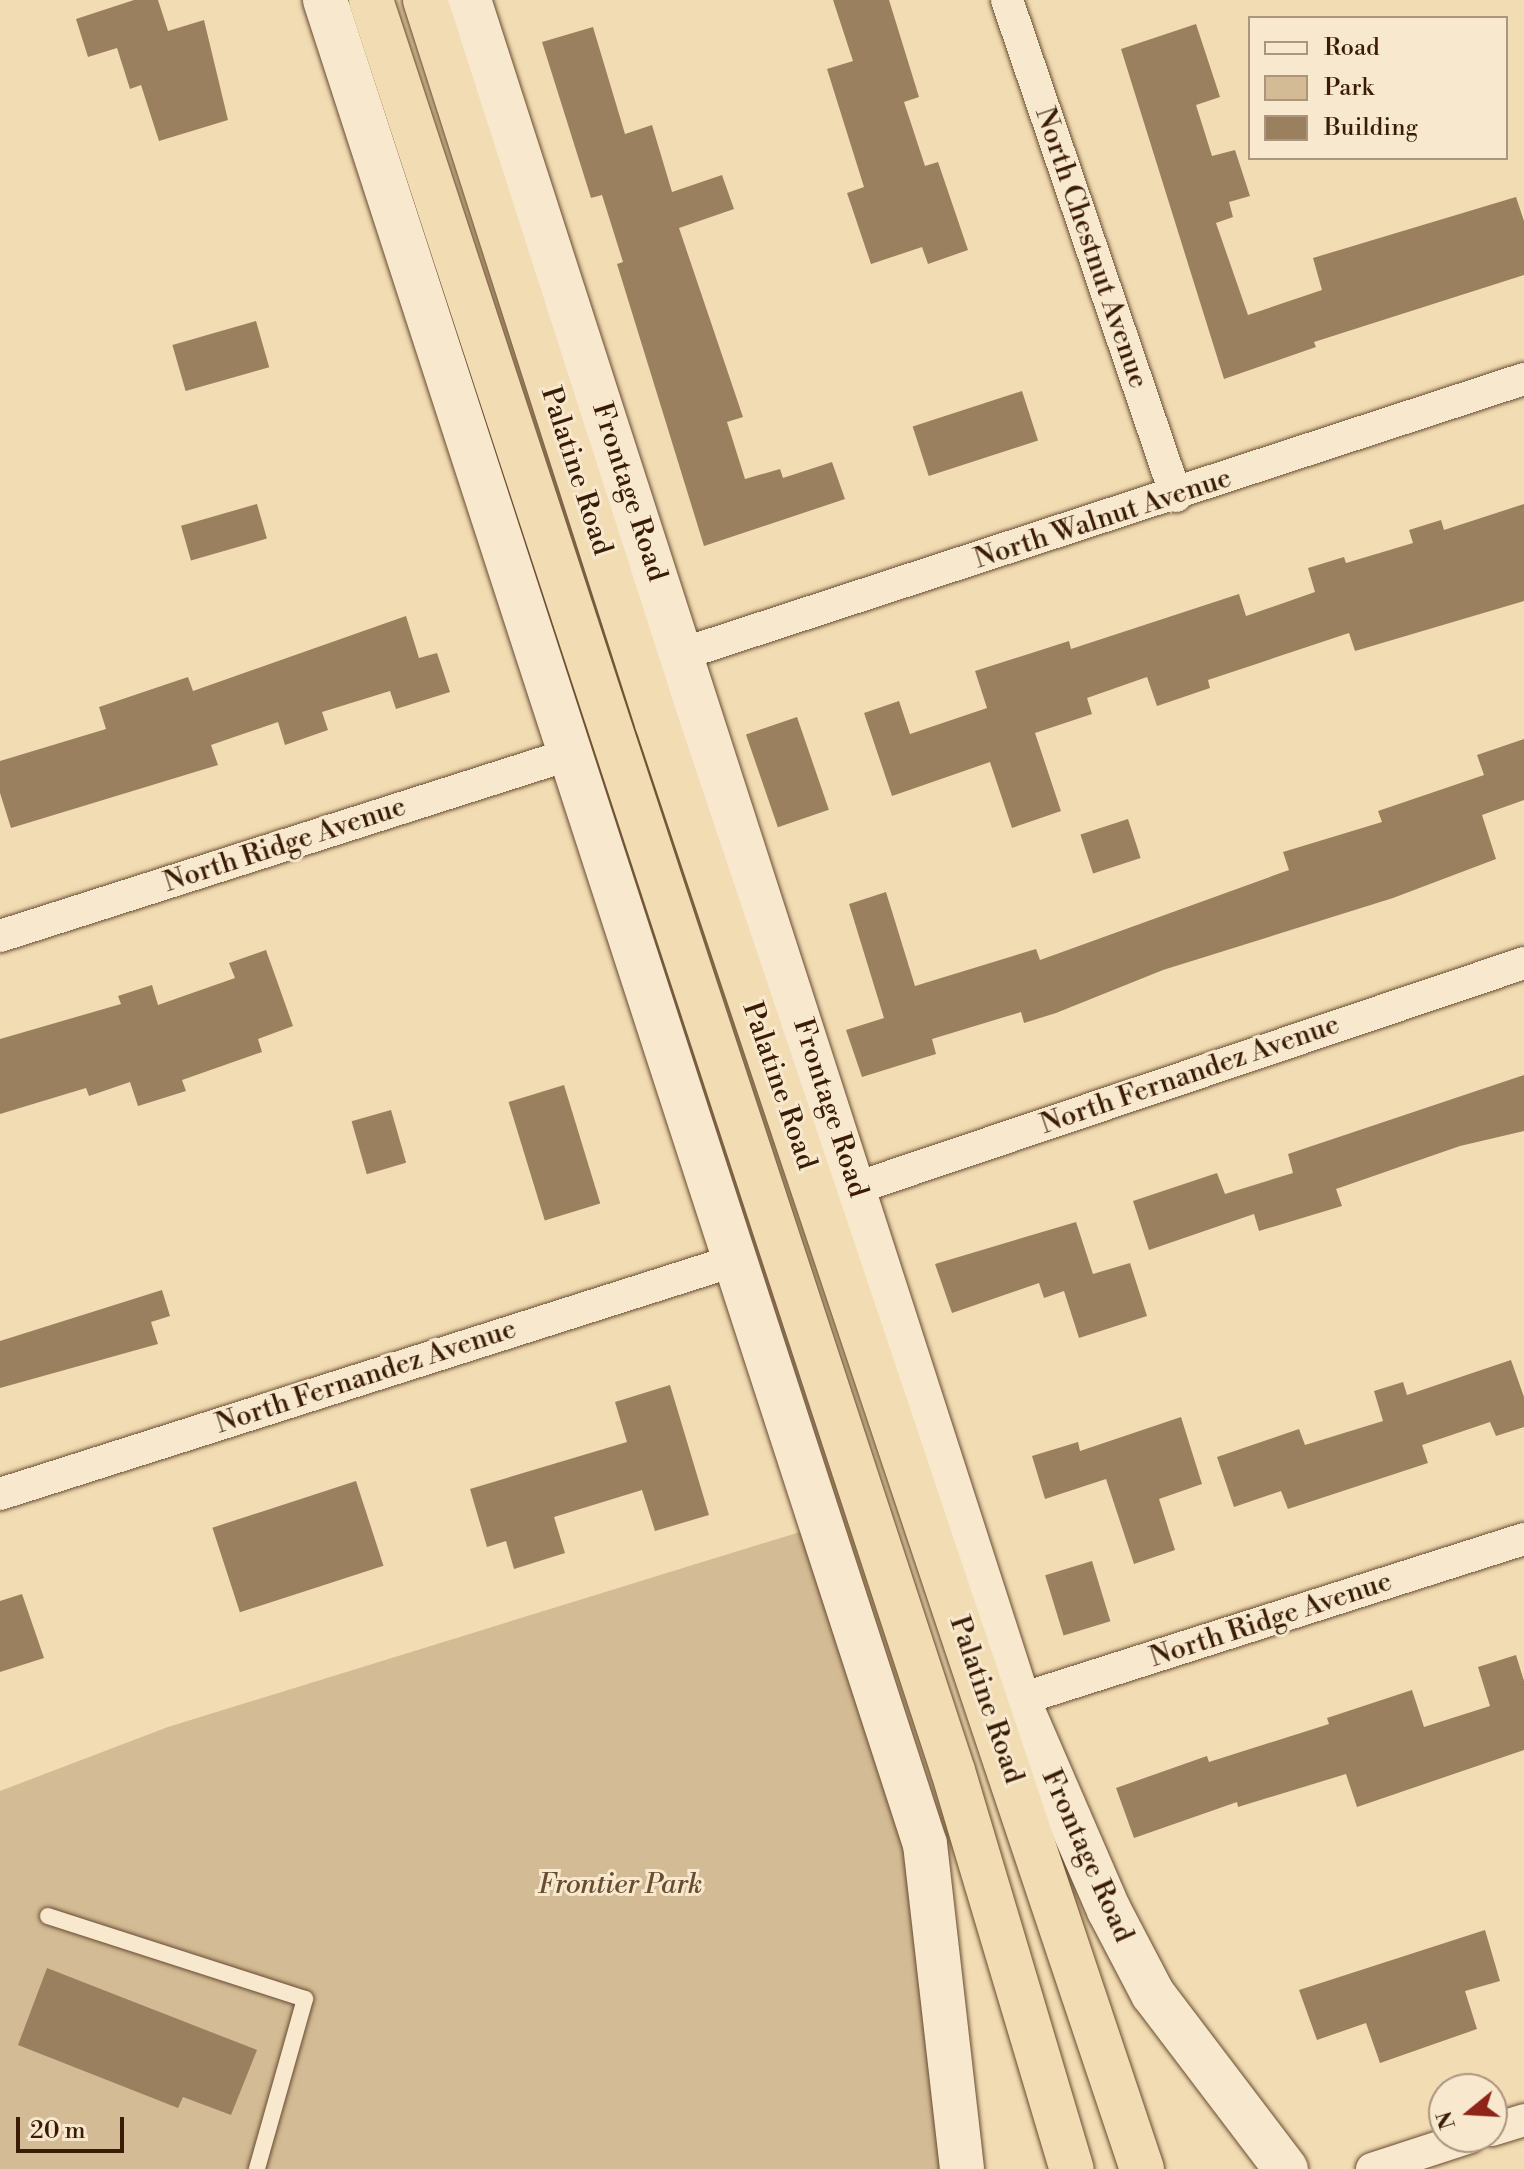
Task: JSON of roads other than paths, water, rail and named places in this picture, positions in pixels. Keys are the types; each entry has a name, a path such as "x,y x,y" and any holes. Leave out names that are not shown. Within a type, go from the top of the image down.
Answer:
{"highway":[{"name":"Palatine Road","path":"371,0 953,1771 1072,2169"},
{"name":"Palatine Road","path":"425,0 657,723 1142,2169"}],"street":[{"path":"325,0 925,1844 962,2169"},
{"name":"Frontage Road","path":"469,0 856,1188 1018,1700 1109,1910 1153,1994 1286,2169"},
{"name":"North Chestnut Avenue","path":"1007,0 1176,496"},
{"name":"North Walnut Avenue","path":"682,654 1176,496 1524,379"},
{"name":"North Ridge Avenue","path":"0,936 571,754"},
{"name":"North Fernandez Avenue","path":"856,1188 1524,963"},
{"name":"North Fernandez Avenue","path":"0,1494 733,1261"},
{"name":"North Ridge Avenue","path":"1018,1700 1524,1539"},
{"path":"1372,2169 1428,2151"}],"lane":[{"path":"48,1916 305,1999 257,2169"}],"park label":[{"name":"Frontier Park","path":"620,1885"}]}
